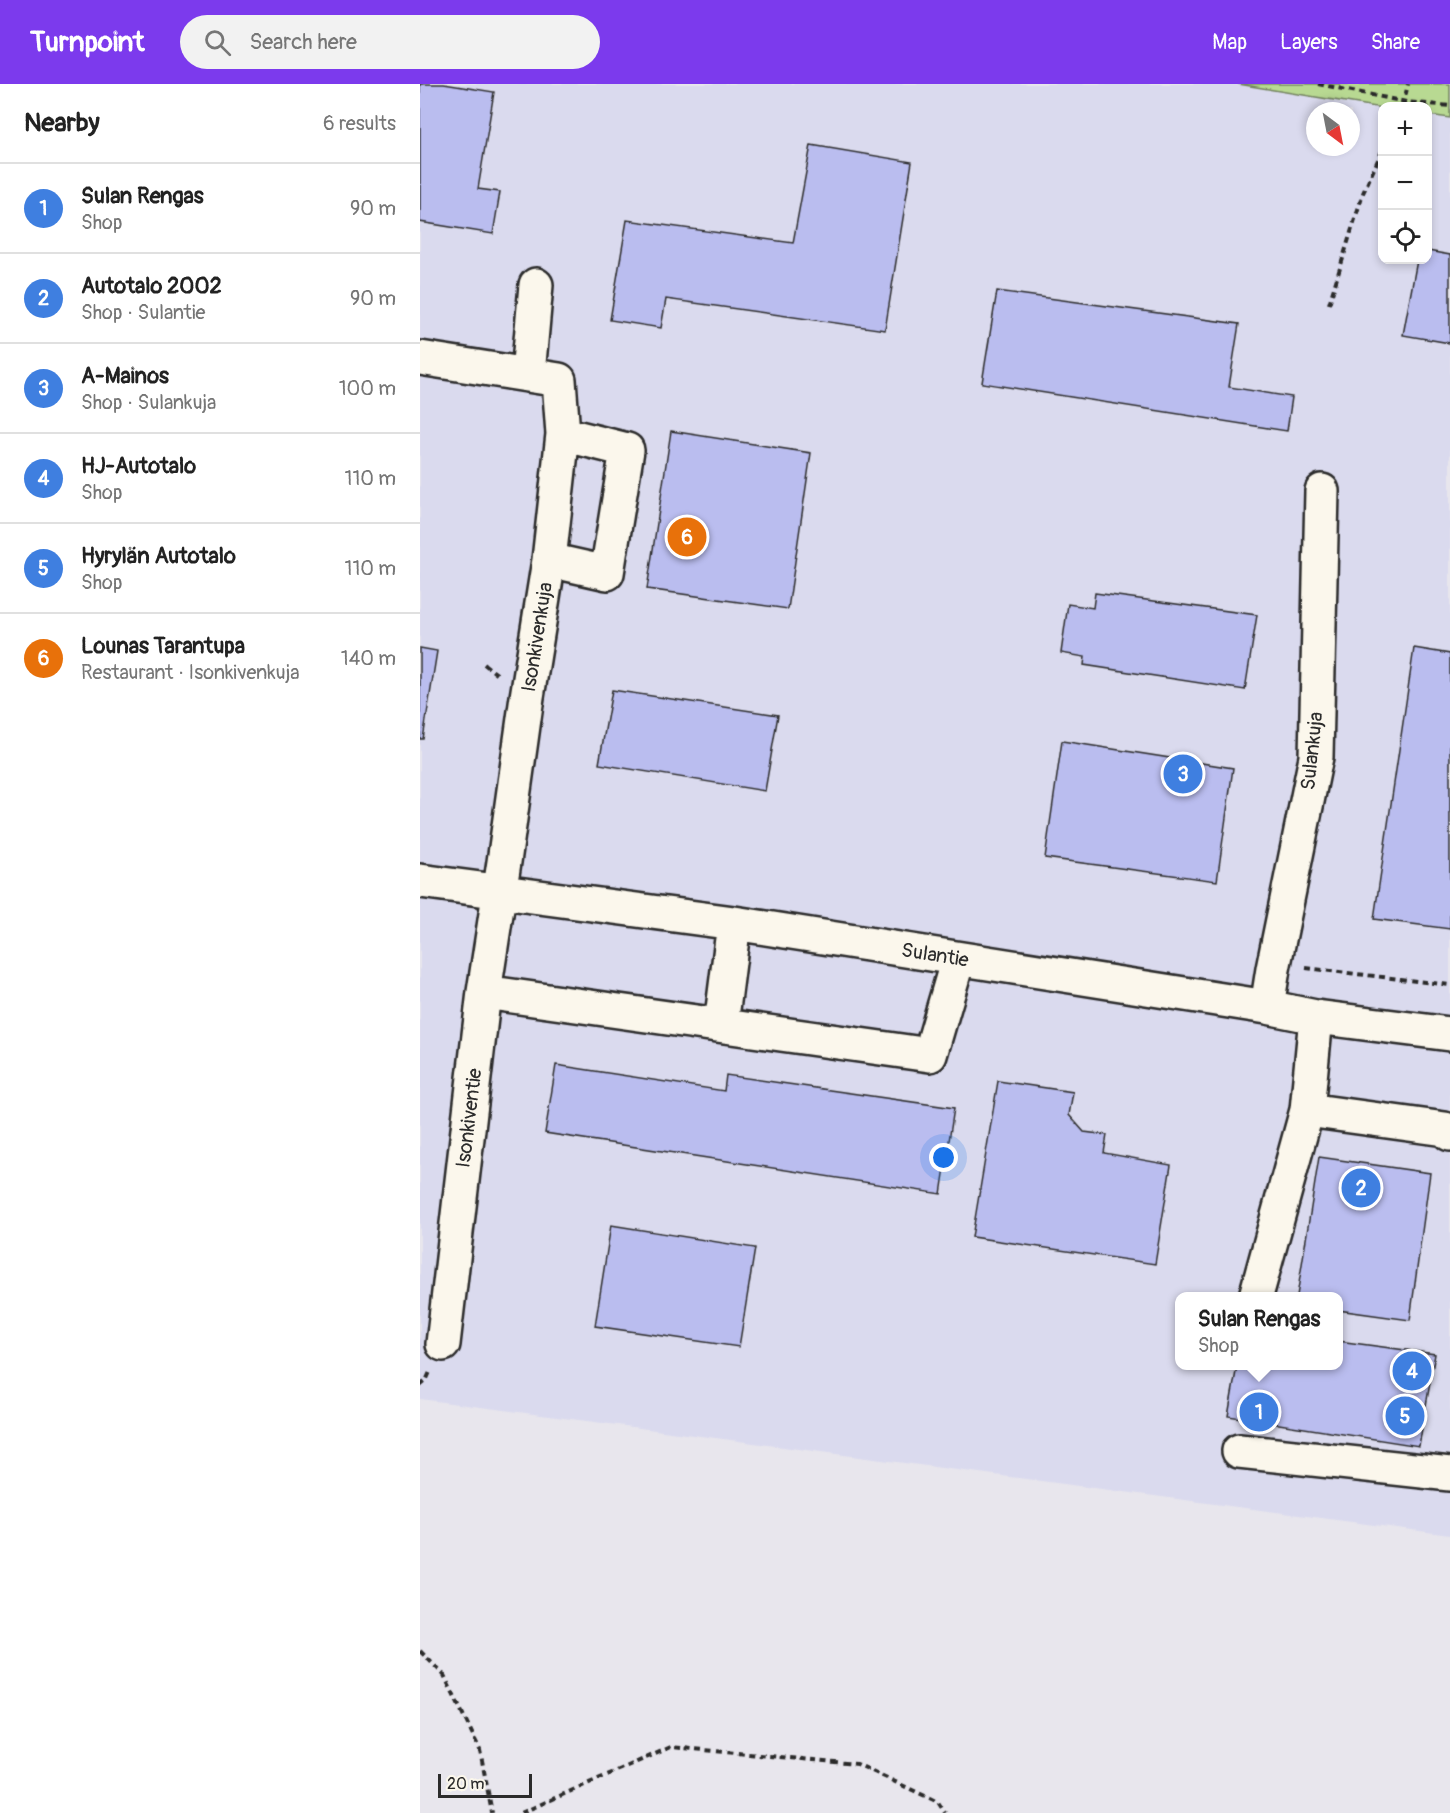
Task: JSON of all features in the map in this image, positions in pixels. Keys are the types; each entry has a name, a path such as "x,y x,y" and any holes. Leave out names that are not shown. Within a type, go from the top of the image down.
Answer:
{"street":[{"path":"420,358 528,374 536,285"},
{"name":"Isonkivenkuja","path":"499,893 549,560 563,434 559,380 528,374"},
{"path":"549,560 607,573 627,450 563,434"},
{"name":"Sulankuja","path":"1267,1007 1316,757 1322,492"},
{"name":"Sulantie","path":"420,881 734,923 1267,1007 1316,1017 1450,1034"},
{"name":"Isonkiventie","path":"443,1344 484,992 499,893"},
{"path":"721,1025 734,923"},
{"path":"484,992 930,1055 958,959"},
{"path":"1257,1292 1307,1110 1316,1017"},
{"path":"1307,1110 1445,1129 1450,1134"},
{"path":"1239,1451 1450,1474"}],"path":[{"path":"1318,84 1395,102"},
{"path":"1404,102 1408,84"},
{"path":"1432,105 1450,106"},
{"path":"1329,304 1363,193 1381,156"},
{"path":"420,1652 444,1675 480,1750 492,1813"},
{"path":"521,1813 671,1748 857,1764 938,1802 945,1813"}],"shaded area":[{"path":"420,84 1238,84 1346,102 1306,102 1306,156 1360,156 1360,104 1378,107 1378,264 1432,264 1432,116 1450,118 1450,1535 420,1399"}],"green space":[{"path":"1238,84 1450,84 1450,118 1432,116 1432,102 1378,102 1378,107 1360,104 1360,102 1346,102"}],"building":[{"path":"420,84 444,84 494,92 478,189 500,192 493,234 420,222"},
{"path":"811,145 912,162 885,330 666,299 661,328 610,320 627,220 793,243"},
{"path":"1432,252 1450,255 1450,343 1403,335 1416,264 1432,264"},
{"path":"997,291 1239,324 1229,387 1292,397 1287,431 982,383"},
{"path":"671,431 811,453 788,609 647,589"},
{"path":"1095,593 1257,615 1245,690 1084,665 1085,657 1061,653 1068,604 1093,608"},
{"path":"420,648 437,651 423,739 420,739"},
{"path":"1414,648 1450,654 1450,929 1374,919"},
{"path":"612,690 778,715 765,791 599,764"},
{"path":"1062,741 1233,768 1217,881 1045,858"},
{"path":"556,1065 724,1091 726,1075 954,1108 941,1194 545,1133"},
{"path":"998,1081 1073,1092 1069,1115 1084,1132 1107,1135 1104,1153 1171,1165 1155,1264 972,1237"},
{"path":"1319,1157 1430,1173 1410,1320 1343,1311 1343,1292 1298,1292"},
{"path":"611,1225 755,1248 739,1347 595,1326"},
{"path":"1343,1342 1435,1354 1419,1446 1228,1416 1236,1370 1343,1370"}],"place":[{"name":"Lounas Tarantupa","path":"687,537"},
{"name":"A-Mainos","path":"1183,774"},
{"name":"Autotalo 2002","path":"1361,1188"},
{"name":"HJ-Autotalo","path":"1412,1371"},
{"name":"Sulan Rengas","path":"1259,1412"},
{"name":"Hyrylän Autotalo","path":"1405,1416"}]}
